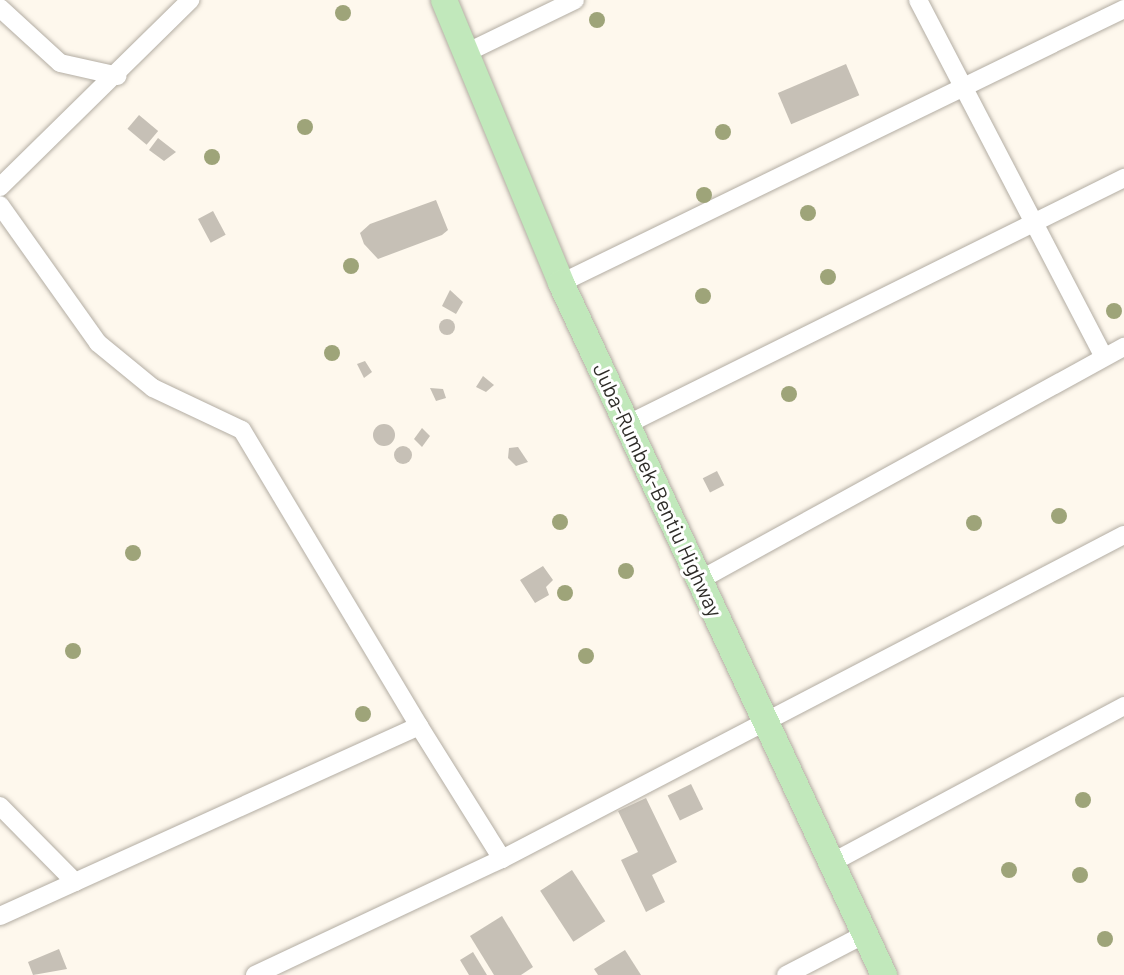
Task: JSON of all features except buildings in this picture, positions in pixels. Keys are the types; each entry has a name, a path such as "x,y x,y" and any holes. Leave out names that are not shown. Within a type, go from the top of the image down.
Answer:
{"main road":[{"name":"Juba-Rumbek-Bentiu Highway","path":"444,0 468,52 561,283 698,581 768,719 884,975"}],"street":[{"path":"0,187 118,76 190,0"},
{"path":"468,52 575,0"},
{"path":"918,0 1103,356"},
{"path":"561,283 964,90 1117,7"},
{"path":"0,8 60,63 118,76"},
{"path":"628,424 1124,178"},
{"path":"0,205 98,343 153,388 242,430 502,859"},
{"path":"698,581 1124,346"},
{"path":"255,975 502,859 1124,535"},
{"path":"833,862 1124,706"},
{"path":"0,916 419,726"},
{"path":"0,806 75,882"},
{"path":"786,975 865,933"}]}
